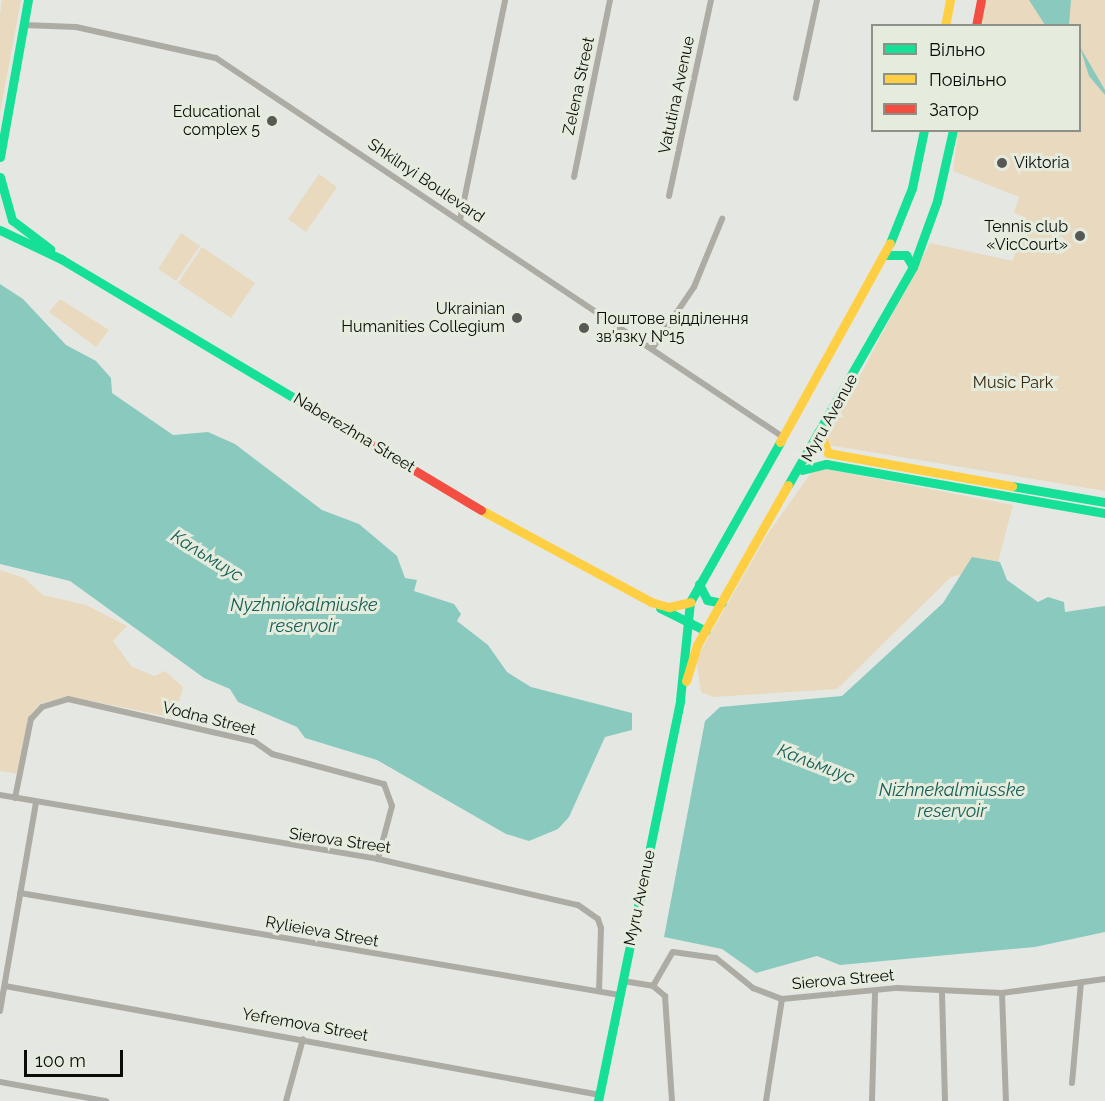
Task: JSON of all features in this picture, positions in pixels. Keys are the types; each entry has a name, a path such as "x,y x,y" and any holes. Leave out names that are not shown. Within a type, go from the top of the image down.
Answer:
{"main road":[{"path":"0,157 28,0"},
{"path":"945,24 950,0"},
{"path":"976,24 981,0"},
{"name":"Myru Avenue","path":"681,698 683,645 690,602 885,255 912,188 924,132"},
{"name":"Myru Avenue","path":"599,1098 681,698 706,631 800,472 913,267 937,201 953,132"},
{"name":"Naberezhna Street","path":"0,177 12,220 61,258 519,533 651,602 686,624 706,631"},
{"name":"Naberezhna Street","path":"2,232 61,258"},
{"path":"885,255 906,255 913,267"},
{"path":"821,434 820,443 828,453 1105,502"},
{"path":"800,472 826,464 1031,502 1105,513"},
{"path":"699,584 707,600 722,603"},
{"path":"651,602 669,607 690,602"},
{"path":"669,613 683,645"}],"street":[{"path":"460,220 505,0"},
{"name":"Zelena Street","path":"574,177 610,0"},
{"name":"Vatutina Avenue","path":"669,196 711,0"},
{"path":"796,98 817,0"},
{"name":"Shkilnyi Boulevard","path":"24,25 76,27 216,58 783,437"},
{"path":"652,349 694,287 722,219"},
{"name":"Vodna Street","path":"15,798 31,719 42,707 68,699 255,742 272,754 384,784 392,806 378,859"},
{"name":"Sierova Street","path":"0,795 36,803 378,859 589,910 598,919 602,943 599,991"},
{"path":"0,1011 36,803"},
{"name":"Rylieieva Street","path":"20,893 620,995"},
{"name":"Sierova Street","path":"653,986 666,956 694,951 728,966 753,988 782,999 875,992 897,988 942,993 1002,993 1105,979"},
{"path":"623,981 653,986 666,996 672,1101"},
{"path":"1072,1083 1081,982"},
{"name":"Yefremova Street","path":"5,986 303,1039 599,1098"},
{"path":"872,1101 875,992"},
{"path":"942,993 945,1101"},
{"path":"1002,993 1006,1101"},
{"path":"766,1101 782,999"},
{"path":"286,1101 303,1039"},
{"path":"0,1083 106,1101"}],"green space":[{"path":"2,0 21,0 0,113 0,14"},
{"name":"Music Park","path":"986,0 1105,0 1105,491 828,445 827,438 930,243 1013,261 1025,217 1014,213 1019,197 953,171 958,132 1081,132 1081,24 981,24"},
{"path":"319,174 337,187 306,232 288,219"},
{"path":"181,233 200,246 176,281 158,269"},
{"path":"202,247 255,283 231,318 178,283"},
{"path":"60,299 109,330 96,347 49,312"},
{"path":"815,467 1013,505 997,566 951,577 837,689 713,697 701,692 696,659 767,535"},
{"path":"0,570 24,578 43,595 86,605 127,626 113,641 132,667 155,676 165,671 183,687 175,718 67,696 40,704 29,717 18,774 0,771"}],"water":[{"path":"1029,0 1071,0 1069,24 1044,24"},
{"path":"1081,49 1105,90 1105,95 1089,76"},
{"name":"Nyzhniokalmiuske reservoir","path":"0,284 23,299 66,345 96,361 111,378 112,393 173,435 208,432 235,444 322,510 359,524 397,556 405,578 417,580 414,591 454,604 461,614 457,621 488,645 507,672 531,687 632,713 632,730 605,737 569,817 558,829 529,841 506,834 377,760 305,738 297,727 238,702 230,689 204,678 70,581 0,564"},
{"name":"Nizhnekalmiusske reservoir","path":"972,557 1000,562 1007,580 1038,602 1048,597 1064,602 1065,612 1105,606 1105,932 1035,947 840,965 817,956 756,973 722,949 664,937 705,721 720,707 842,696 943,603"}],"traffic: fast":[{"path":"0,157 28,0"},
{"path":"890,243 912,188 924,132"},
{"path":"788,485 913,267 937,201 953,132"},
{"path":"0,177 12,220 50,249"},
{"path":"0,230 61,259 354,434"},
{"path":"885,255 906,255 913,267"},
{"path":"598,1101 680,700 690,602 780,442"},
{"path":"802,470 826,464 1105,513"},
{"path":"1012,486 1105,502"},
{"path":"699,584 707,600 722,603"},
{"path":"660,608 706,631"}],"traffic: slow":[{"path":"945,24 950,0"},
{"path":"780,442 890,243"},
{"path":"821,436 828,453 1012,486"},
{"path":"686,681 697,645 788,485"},
{"path":"481,510 651,602 669,607 690,602"}],"traffic: jam":[{"path":"976,24 981,0"},
{"path":"354,434 481,510"}],"place":[{"name":"Educational complex 5","path":"272,121"},
{"name":"Viktoria","path":"1002,163"},
{"name":"Tennis club «VicCourt»","path":"1080,236"},
{"name":"Ukrainian Humanities Collegium","path":"517,318"},
{"name":"Поштове відділення зв'язку №15","path":"584,328"}],"water label":[{"name":"Кальмиус","path":"207,556"},
{"name":"Кальмиус","path":"816,764"}]}
